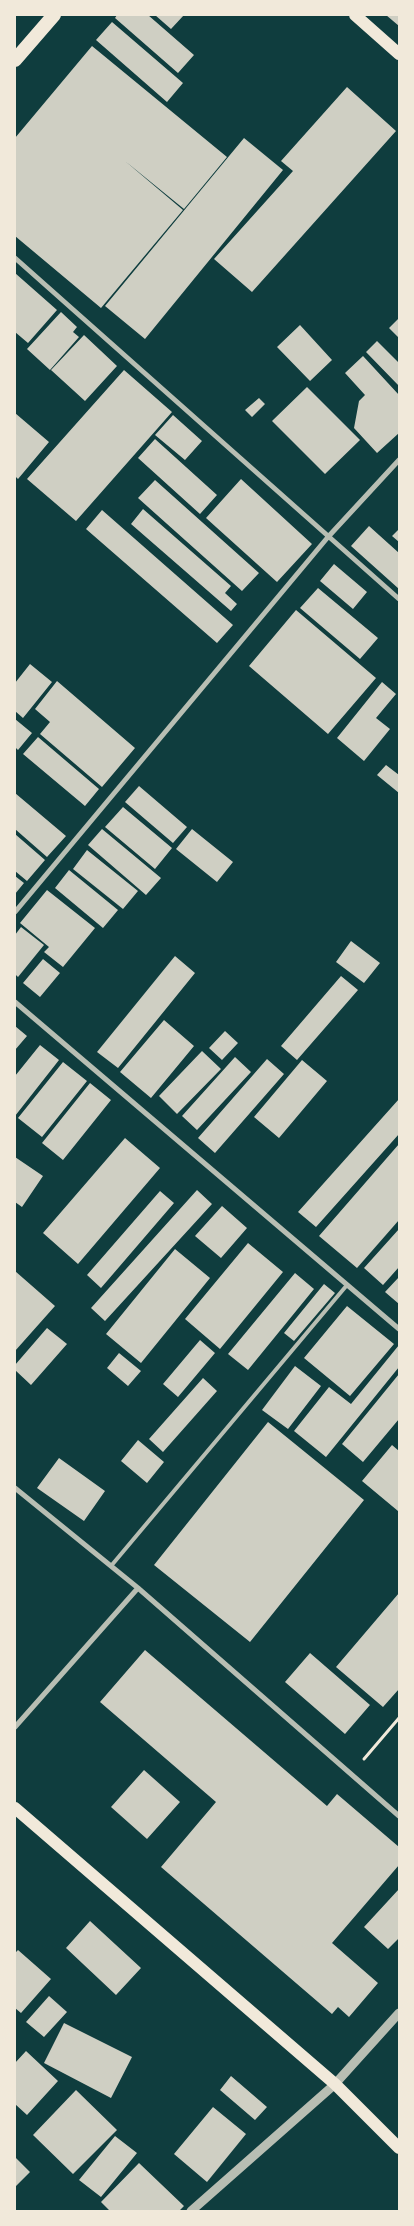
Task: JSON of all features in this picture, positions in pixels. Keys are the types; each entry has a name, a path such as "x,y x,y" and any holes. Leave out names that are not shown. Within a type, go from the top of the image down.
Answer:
{"highway":[{"path":"15,60 54,15"}],"main road":[{"path":"355,15 399,54"},
{"path":"15,1808 335,2084 399,2148"}],"street":[{"path":"15,258 399,600"},
{"path":"15,912 328,537 399,460"},
{"path":"15,1002 399,1330"},
{"path":"15,1488 138,1588 399,1816"},
{"path":"15,1727 138,1588"},
{"path":"191,2211 335,2084 399,2013"}],"lane":[{"path":"111,1566 347,1285"}],"path":[{"path":"351,1774 399,1718"}],"building":[{"path":"117,15 148,15 194,55 178,73 115,18"},
{"path":"155,15 184,15 171,29"},
{"path":"386,15 399,15 399,26"},
{"path":"112,22 183,83 167,102 96,40"},
{"path":"92,46 227,157 184,209 125,161 183,210 101,308 15,236 15,138"},
{"path":"347,87 396,131 252,292 214,259 293,171 281,161"},
{"path":"244,138 283,170 145,339 105,306"},
{"path":"15,273 57,310 28,343 15,332"},
{"path":"61,312 77,327 73,332 79,337 50,370 27,349"},
{"path":"399,318 399,338 389,328"},
{"path":"300,325 332,360 310,381 277,347"},
{"path":"84,335 117,366 85,401 51,370"},
{"path":"377,341 399,363 399,386 366,352"},
{"path":"363,356 399,395 399,433 377,453 354,428 359,401 365,395 345,373"},
{"path":"124,370 172,412 76,521 27,479"},
{"path":"307,387 360,440 325,474 272,421"},
{"path":"259,398 265,404 252,417 245,410"},
{"path":"15,413 49,442 18,479 15,476"},
{"path":"173,415 202,441 185,460 155,435"},
{"path":"155,439 217,495 200,514 138,458"},
{"path":"241,479 312,544 277,582 206,518"},
{"path":"155,480 259,573 242,591 138,498"},
{"path":"143,509 231,586 225,593 237,604 231,611 131,524"},
{"path":"102,510 233,625 217,643 86,529"},
{"path":"369,526 399,553 399,589 351,546"},
{"path":"399,529 399,542 392,536"},
{"path":"334,564 367,592 353,609 320,581"},
{"path":"318,588 378,638 360,659 300,608"},
{"path":"296,610 376,678 328,734 249,666"},
{"path":"30,664 52,682 23,718 15,711 15,683"},
{"path":"57,681 135,748 102,787 40,734 50,722 35,709"},
{"path":"382,682 396,694 376,718 390,729 364,761 337,738"},
{"path":"15,719 32,733 18,750 15,747"},
{"path":"38,737 99,789 85,806 23,754"},
{"path":"386,765 399,775 399,793 377,775"},
{"path":"139,786 187,827 173,843 125,802"},
{"path":"15,793 66,836 47,857 15,829"},
{"path":"123,807 172,848 155,869 105,827"},
{"path":"102,829 161,878 146,895 88,845"},
{"path":"192,829 233,862 217,882 176,849"},
{"path":"15,834 45,860 27,881 15,871"},
{"path":"87,850 138,891 123,909 73,869"},
{"path":"69,870 118,910 103,928 55,888"},
{"path":"15,876 24,883 15,894"},
{"path":"47,890 95,928 63,967 44,952 49,947 20,923"},
{"path":"21,927 44,945 18,977 15,974 15,935"},
{"path":"351,941 380,963 364,983 336,962"},
{"path":"175,956 195,973 118,1068 97,1052"},
{"path":"43,959 60,973 40,997 23,983"},
{"path":"341,976 358,990 297,1060 281,1046"},
{"path":"164,1020 194,1046 151,1098 120,1072"},
{"path":"15,1026 27,1036 15,1050"},
{"path":"225,1031 238,1043 222,1060 209,1048"},
{"path":"40,1045 59,1060 15,1116 15,1076"},
{"path":"202,1051 221,1069 177,1114 159,1096"},
{"path":"235,1057 251,1072 197,1130 182,1116"},
{"path":"267,1059 284,1074 215,1153 198,1138"},
{"path":"302,1060 327,1081 279,1138 254,1117"},
{"path":"63,1062 87,1081 42,1137 18,1118"},
{"path":"90,1083 111,1100 63,1160 42,1143"},
{"path":"399,1099 399,1134 316,1227 298,1212"},
{"path":"125,1138 160,1168 78,1264 43,1233"},
{"path":"399,1144 399,1220 357,1268 319,1236"},
{"path":"15,1157 43,1176 22,1207 15,1202"},
{"path":"197,1190 212,1204 105,1321 91,1308"},
{"path":"160,1191 174,1203 101,1288 87,1275"},
{"path":"222,1206 247,1228 221,1258 195,1236"},
{"path":"399,1229 399,1267 383,1285 364,1268"},
{"path":"248,1243 283,1272 220,1349 185,1319"},
{"path":"175,1249 210,1278 141,1363 106,1334"},
{"path":"15,1271 55,1306 15,1351"},
{"path":"295,1273 314,1289 248,1370 228,1354"},
{"path":"399,1277 399,1304 385,1292"},
{"path":"324,1284 335,1293 294,1341 284,1333"},
{"path":"347,1306 394,1344 350,1396 304,1358"},
{"path":"47,1328 67,1344 31,1385 15,1370 15,1365"},
{"path":"200,1340 215,1353 178,1397 163,1384"},
{"path":"399,1345 399,1367 326,1457 294,1431 329,1387 351,1404"},
{"path":"119,1353 141,1371 128,1386 107,1368"},
{"path":"295,1366 321,1386 288,1429 262,1410"},
{"path":"399,1374 399,1419 363,1462 342,1444"},
{"path":"203,1378 217,1391 163,1452 149,1439"},
{"path":"268,1422 364,1500 250,1642 154,1565"},
{"path":"138,1440 164,1462 147,1483 121,1461"},
{"path":"392,1445 399,1451 398,1511 362,1481"},
{"path":"59,1458 105,1491 84,1521 37,1488"},
{"path":"399,1593 399,1689 383,1707 336,1667"},
{"path":"145,1650 327,1806 337,1794 399,1847 399,1865 332,1943 378,1983 349,2017 338,2007 332,2014 161,1867 216,1802 100,1702"},
{"path":"310,1653 370,1705 345,1734 285,1682"},
{"path":"144,1770 180,1802 147,1839 111,1807"},
{"path":"399,1889 399,1938 388,1949 364,1927"},
{"path":"90,1921 141,1968 116,1995 66,1948"},
{"path":"18,1950 51,1979 21,2013 15,2008 15,1953"},
{"path":"49,1996 67,2012 44,2037 26,2022"},
{"path":"64,2023 132,2057 111,2098 44,2063"},
{"path":"26,2051 58,2081 27,2115 15,2104 15,2063"},
{"path":"231,2076 267,2107 255,2120 220,2090"},
{"path":"76,2090 117,2130 73,2174 33,2135"},
{"path":"213,2107 246,2134 207,2182 174,2154"},
{"path":"115,2136 137,2153 101,2197 79,2180"},
{"path":"15,2157 30,2172 15,2187"},
{"path":"139,2163 184,2206 179,2211 110,2211 101,2202"}]}
